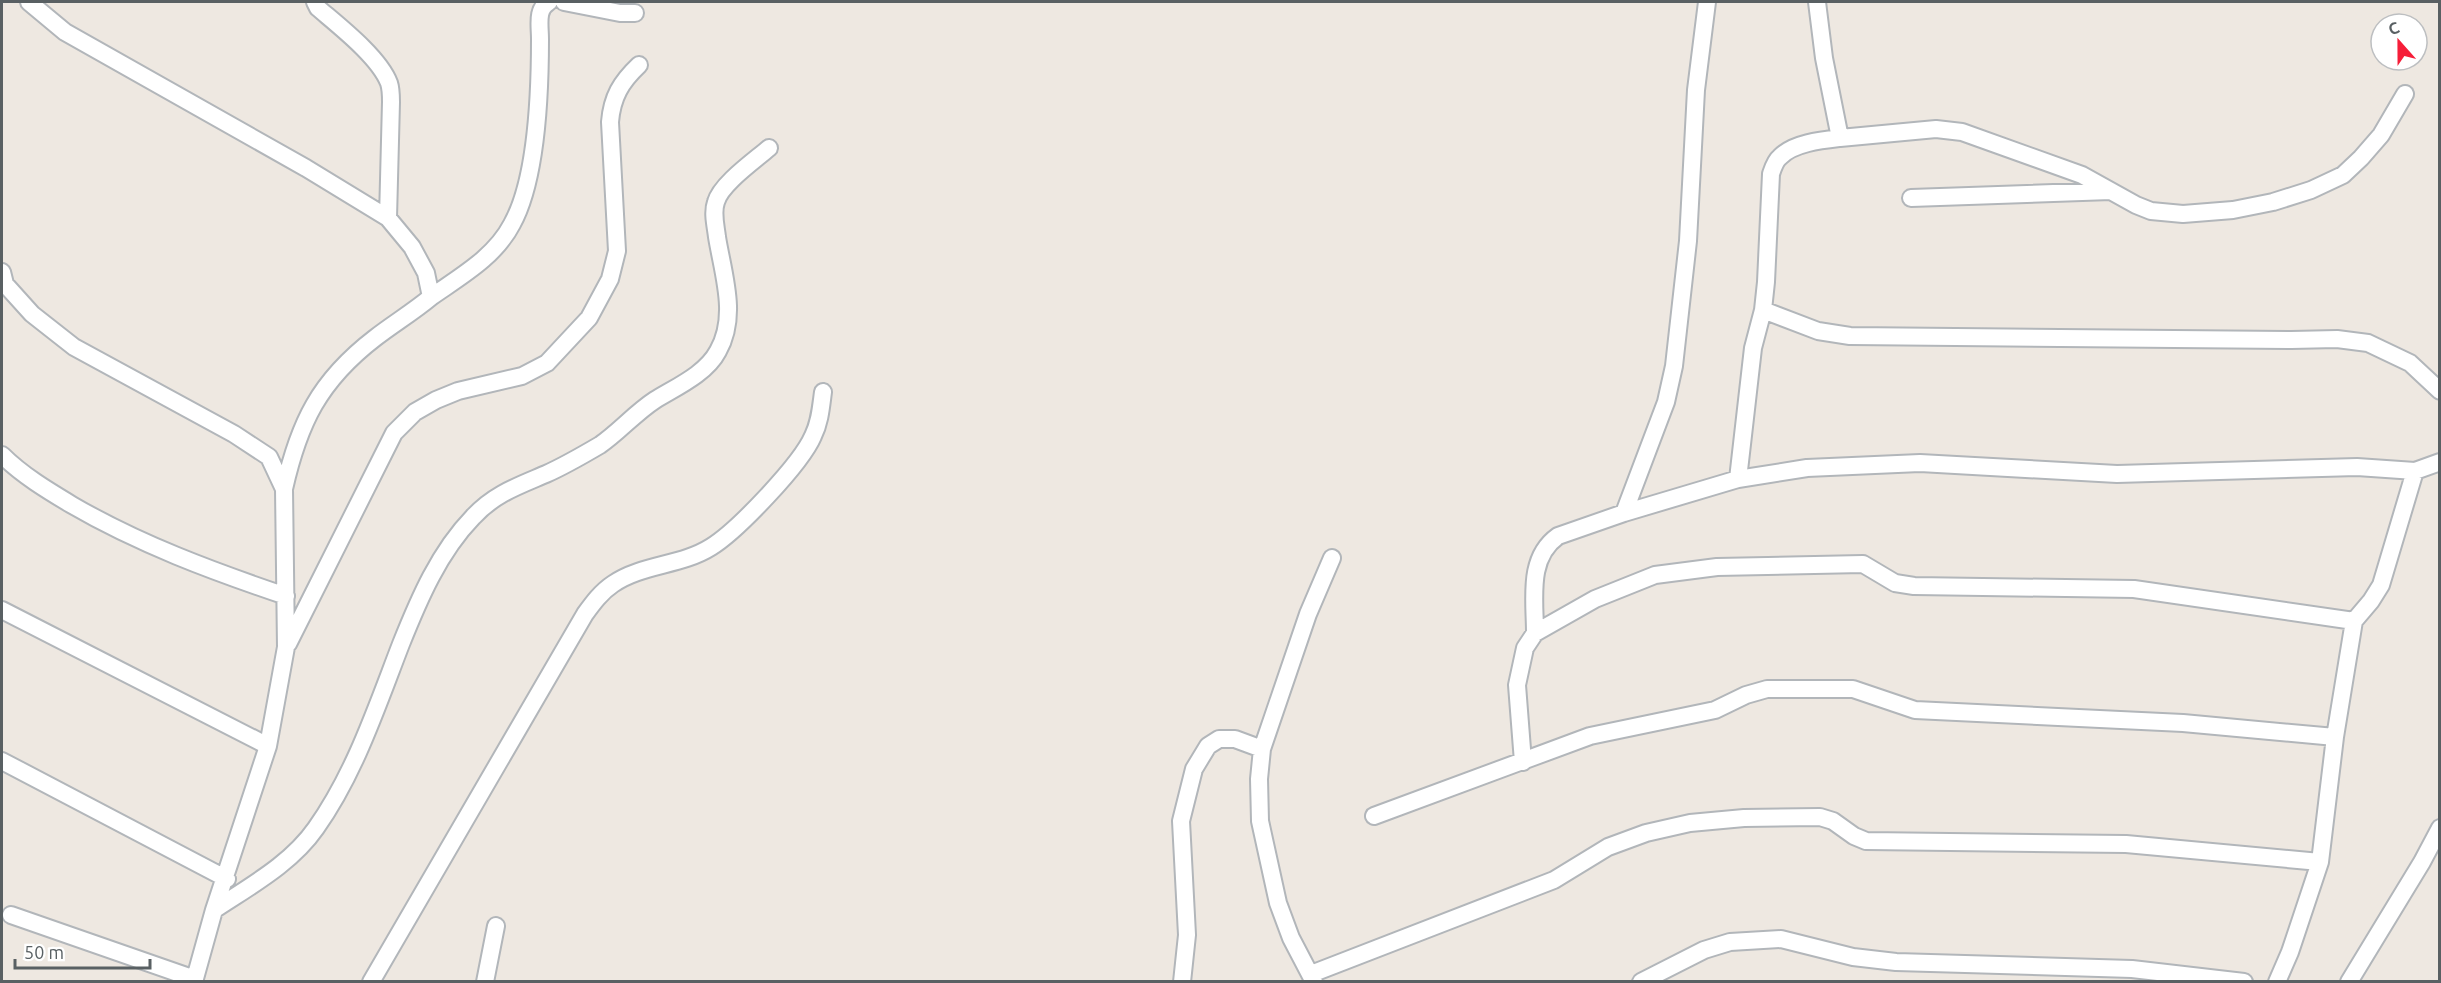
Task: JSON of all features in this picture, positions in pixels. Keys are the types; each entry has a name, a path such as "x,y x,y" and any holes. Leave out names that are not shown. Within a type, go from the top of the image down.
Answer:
{"street":[{"path":"29,2 65,32 306,168 388,218 412,248 426,273 431,297"},
{"path":"315,2 318,8 369,55 390,84 392,102 388,218"},
{"path":"11,915 195,980 214,910 268,746 286,647 284,489 292,453 299,434 323,388 373,340 477,265 499,245 521,207 535,137 541,9 549,2"},
{"path":"564,2 620,13 635,12"},
{"path":"1624,513 1666,402 1674,366 1688,241 1696,90 1707,2"},
{"path":"1817,2 1824,58 1840,138"},
{"path":"286,647 394,433 415,412 436,400 522,376 547,363 589,318 610,279 617,251 611,106 625,79 639,65"},
{"path":"1738,479 1753,348 1763,310 1771,174 1778,158 1788,150 1840,138 1936,129 1962,132 2082,175 2136,206 2151,211 2183,214 2253,206 2311,190 2343,175 2381,135 2405,94"},
{"path":"214,910 279,866 301,846 316,828 348,773 415,610 444,553 472,517 494,497 508,489 548,473 601,444 646,406 697,374 718,352 727,328 729,307 714,221 715,202 724,188 769,148"},
{"path":"1911,198 2111,191"},
{"path":"2,272 5,284 32,314 74,347 234,434 269,457 284,489"},
{"path":"1763,310 1818,331 1850,336 2337,339 2368,344 2410,363 2439,391"},
{"path":"371,981 579,624 597,597 613,583 639,572 680,561 711,548 731,532 798,460 813,438 820,418 823,392"},
{"path":"2,455 16,470 111,528 221,574 286,596"},
{"path":"1535,633 1536,568 1542,551 1549,542 1558,536 1624,513 1738,479 1807,468 1920,463 2117,474 2357,467 2415,471 2439,462"},
{"path":"2277,981 2290,952 2320,862 2335,737 2354,621 2381,585 2415,471"},
{"path":"1332,558 1308,614 1262,749 1259,779 1260,821 1278,903 1291,938 1312,978 1554,880 1608,847 1646,833 1690,823 1744,818 1820,817 1833,821 1854,836 1866,841 2126,844 2320,862"},
{"path":"1523,762 1517,685 1525,648 1535,633 1595,599 1655,575 1717,567 1863,564 1895,583 1914,586 2133,589 2354,621"},
{"path":"2,610 268,746"},
{"path":"1374,816 1590,736 1715,710 1746,695 1767,689 1853,689 1916,710 2183,723 2335,737"},
{"path":"1182,981 1187,935 1181,821 1194,769 1208,746 1219,739 1235,739 1262,749"},
{"path":"2,761 226,879"},
{"path":"2349,981 2422,862 2439,828"},
{"path":"485,981 496,927"},
{"path":"1641,981 1679,961 1721,945 1780,939 1853,957 1896,962 2132,969 2244,981"}]}
